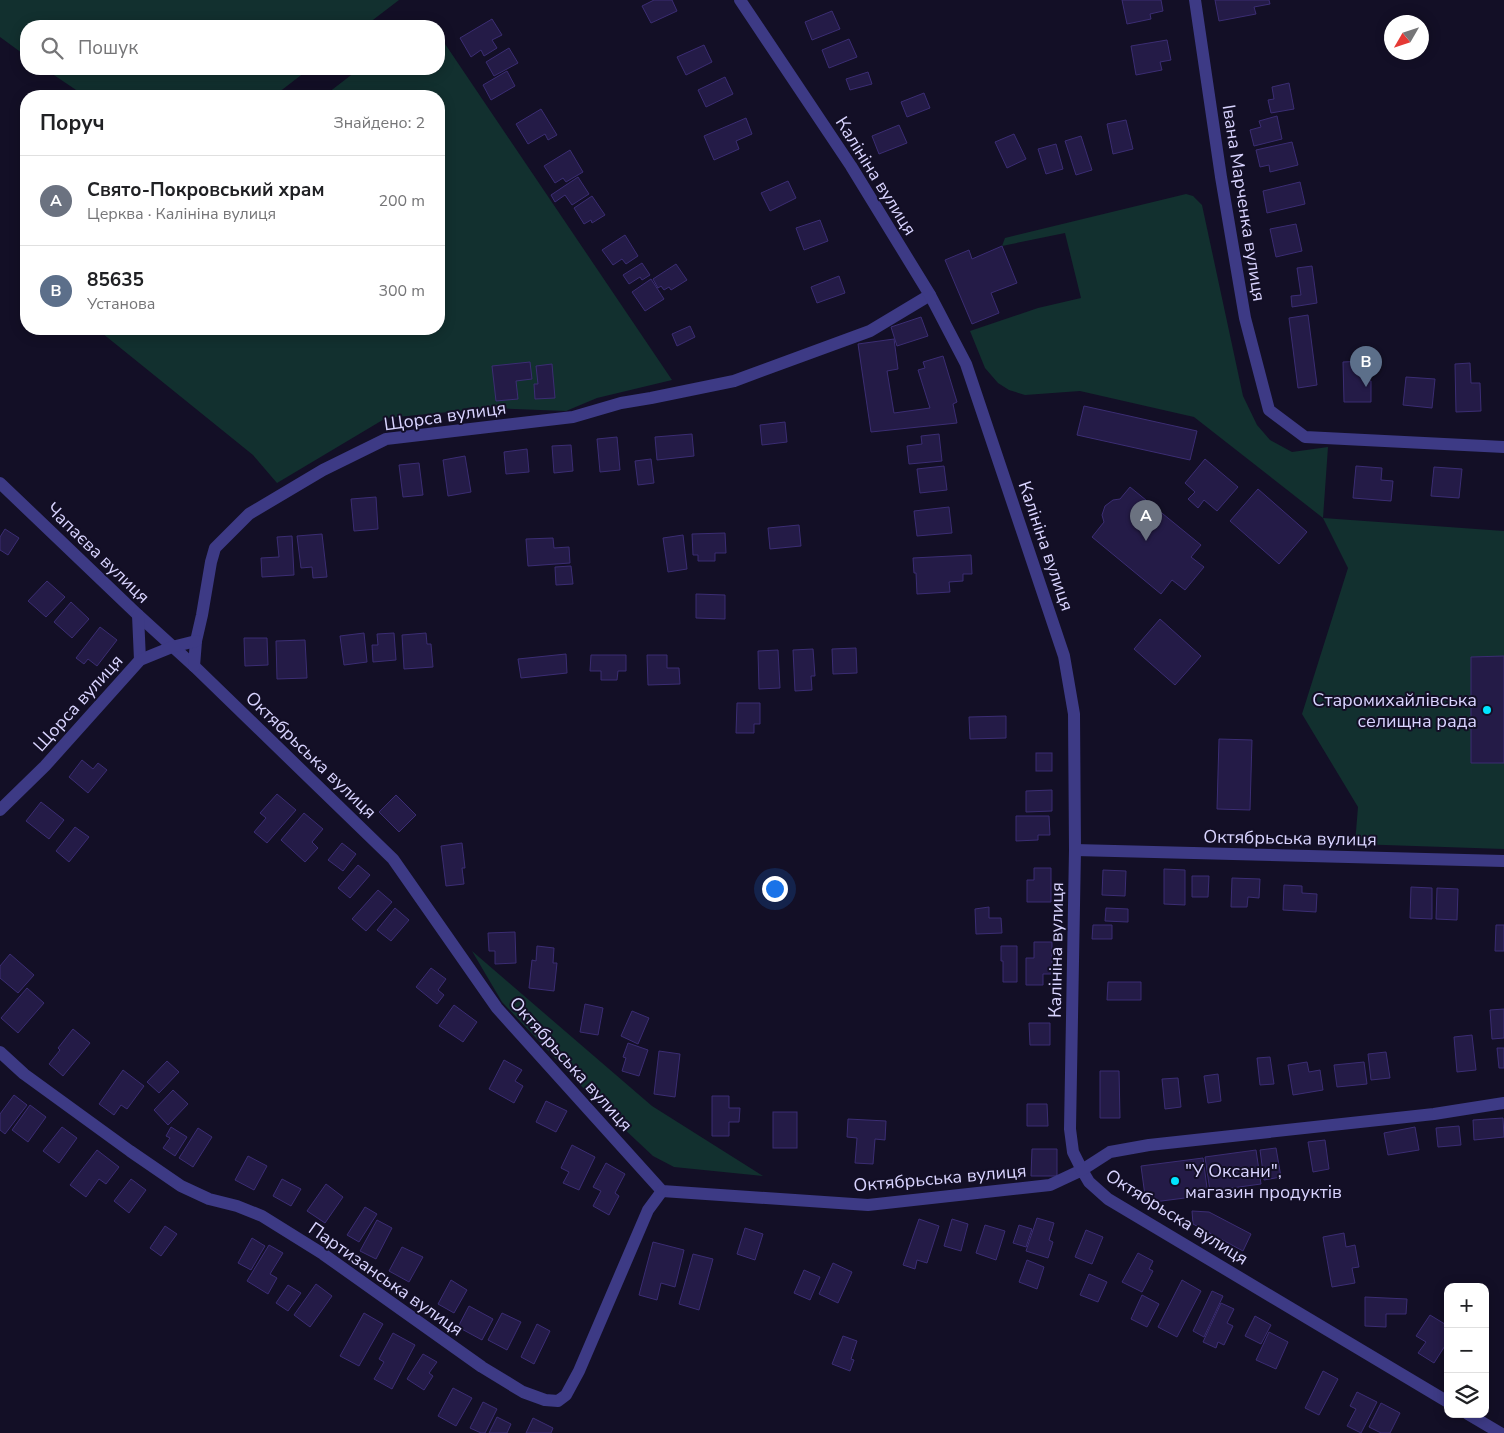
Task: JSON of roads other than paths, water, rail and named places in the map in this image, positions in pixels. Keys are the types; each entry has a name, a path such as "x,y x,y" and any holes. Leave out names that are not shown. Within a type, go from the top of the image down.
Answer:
{"street":[{"name":"Калініна вулиця","path":"740,0 851,166 930,295 966,364 1064,656 1074,714 1075,850 1070,1129 1073,1152 1082,1170"},
{"name":"Івана Марченка вулиця","path":"1195,0 1221,177 1245,318 1269,410 1305,437 1504,447"},
{"name":"Щорса вулиця","path":"0,810 45,766 140,660 172,647 196,641 215,548 249,514 323,470 386,439 574,417 621,403 734,381 870,331 930,295"},
{"name":"Чапаєва вулиця","path":"0,484 172,647"},
{"path":"138,615 140,660"},
{"path":"194,666 196,641"},
{"name":"Октябрьська вулиця","path":"172,647 194,666 393,860 496,1008 662,1191 868,1205 1050,1185 1082,1170"},
{"name":"Октябрьська вулиця","path":"1075,850 1504,861"},
{"name":"Партизанська вулиця","path":"0,1052 24,1074 181,1186 209,1199 237,1206 262,1216 323,1254 482,1367 523,1392 545,1400 558,1401 566,1395 579,1371 648,1210 662,1191"},
{"name":"Октябрьска вулиця","path":"1444,1400 1108,1199 1089,1182 1082,1170 1110,1152 1149,1145 1434,1114 1504,1104"},
{"path":"1475,1418 1500,1433"}],"place":[{"name":"85635","path":"1366,387"},
{"name":"Свято-Покровський храм","path":"1146,541"},
{"name":"Старомихайлівська селищна рада","path":"1487,710"},
{"name":"\"У Оксани\", магазин продуктів","path":"1175,1181"}]}
